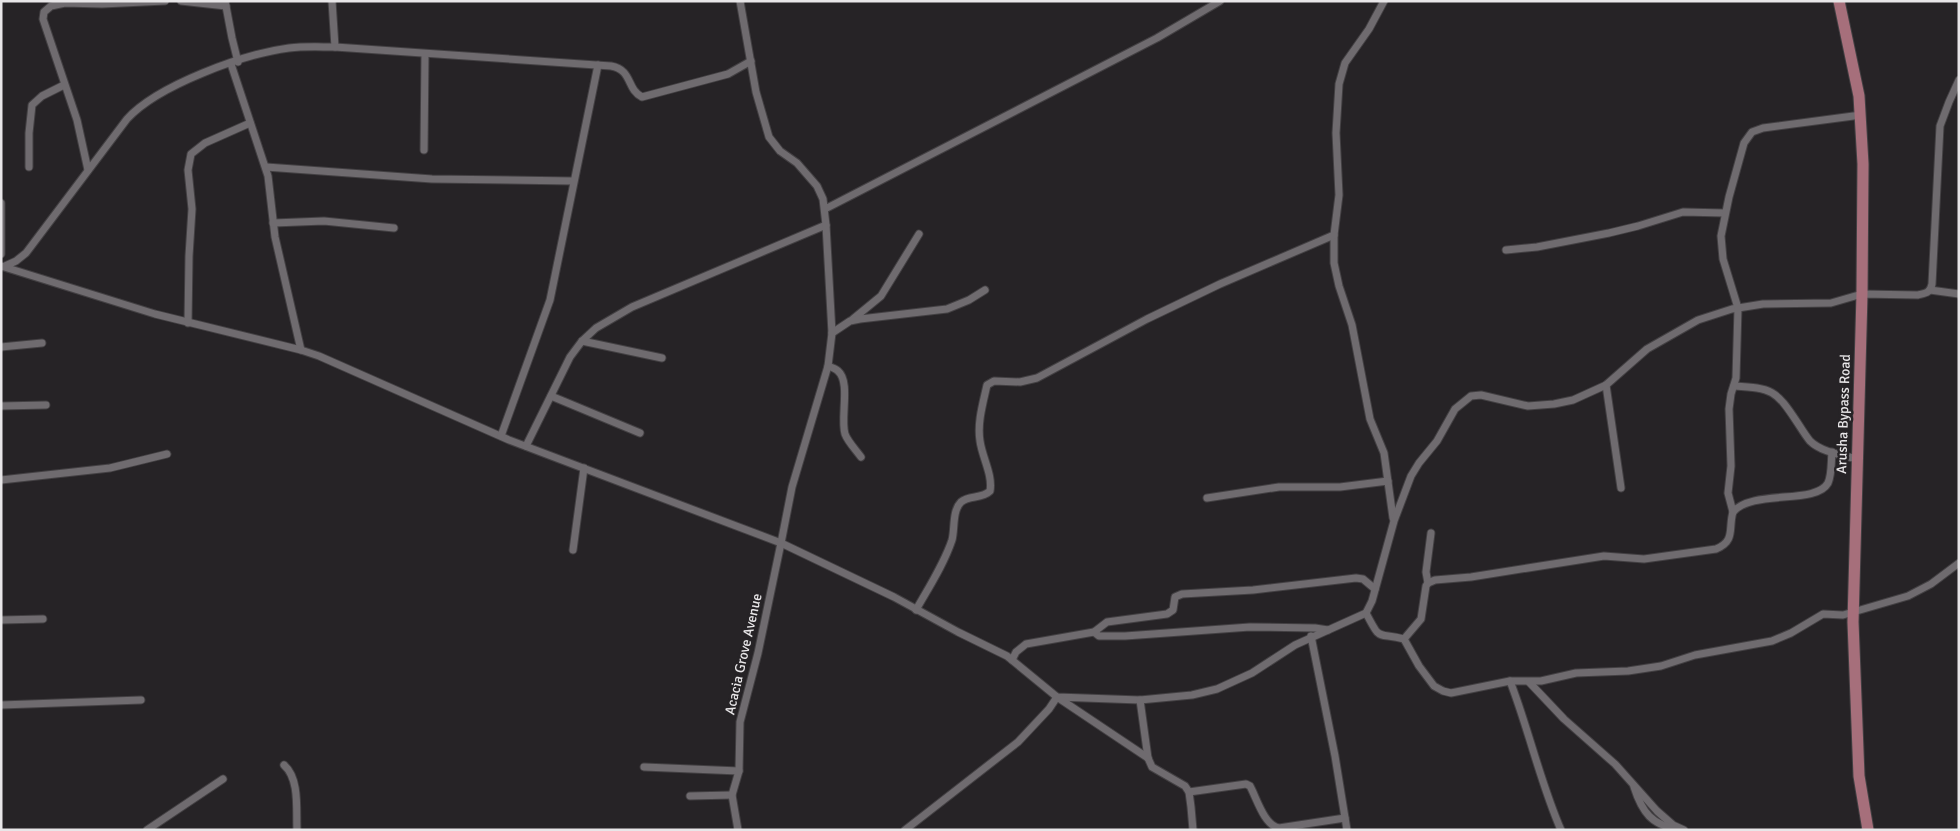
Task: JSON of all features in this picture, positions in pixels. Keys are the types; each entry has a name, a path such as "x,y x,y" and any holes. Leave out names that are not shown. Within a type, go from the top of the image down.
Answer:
{"main road":[{"name":"Arusha Bypass Road","path":"1839,1 1859,96 1863,164 1862,294 1854,612 1859,776 1868,830"}],"street":[{"path":"88,170 81,134 43,19 44,12 50,4 165,1"},
{"path":"182,1 226,4 235,63 250,123 266,167 273,222 300,350"},
{"path":"332,1 335,47"},
{"name":"Acacia Grove Avenue","path":"738,830 732,795 739,771 740,722 758,652 792,487 828,366 832,333 823,200 817,186 797,163 780,151 769,137 756,92 740,1"},
{"path":"825,209 1157,38 1220,1"},
{"path":"1384,1 1369,29 1346,63 1339,84 1336,105 1339,196 1334,235 1334,263 1336,278 1352,325 1370,419 1384,453 1394,521"},
{"path":"3,266 16,261 26,253 127,119 145,102 180,83 235,63 290,48 335,47 598,65 622,69 636,93 642,97 728,74 751,61"},
{"path":"424,150 425,54"},
{"path":"501,436 550,300 598,65"},
{"path":"1057,697 1140,700 1192,695 1233,683 1311,636 1366,613 1376,589 1402,497 1419,464 1437,441 1455,409 1471,396 1482,395 1528,406 1573,400 1606,385 1647,349 1698,320 1738,308 1763,304 1831,303 1862,294 1918,295 1926,293 1930,290 1932,284 1940,126 1948,102 1959,80"},
{"path":"29,167 29,133 32,105 44,95 64,85"},
{"path":"1428,583 1435,580 1471,578 1604,556 1636,560 1716,549 1727,544 1730,538 1733,512 1728,493 1730,409 1731,394 1734,386 1738,308 1721,247 1725,213 1744,143 1752,132 1763,128 1861,115"},
{"path":"188,323 188,256 192,209 188,170 191,154 205,143 250,123"},
{"path":"266,167 432,179 573,181"},
{"path":"1,203 1,254"},
{"path":"1506,250 1537,247 1629,229 1683,212 1725,213"},
{"path":"273,222 324,221 394,228"},
{"path":"526,446 570,357 582,341 596,328 632,307 826,225"},
{"path":"832,333 881,296 919,234"},
{"path":"916,610 951,543 956,511 959,505 968,499 984,496 990,491 990,483 980,439 982,409 987,385 994,381 1020,382 1037,378 1155,315 1220,284 1334,235"},
{"path":"3,266 104,299 188,323 300,350 374,379 501,436 781,544 993,648 1012,660 1057,697 1148,758"},
{"path":"850,321 946,309 959,305 985,290"},
{"path":"1930,290 1959,294"},
{"path":"582,341 662,358"},
{"path":"1,347 42,343"},
{"path":"828,366 838,371 842,376 844,429 847,439 861,456"},
{"path":"1606,385 1621,488"},
{"path":"1734,386 1762,388 1778,395 1810,441 1832,452 1857,459"},
{"path":"551,396 640,433"},
{"path":"1,406 46,406"},
{"path":"1733,512 1737,507 1750,501 1803,494 1823,488 1830,477 1832,452"},
{"path":"1,480 110,468 167,454"},
{"path":"573,550 584,468"},
{"path":"1207,498 1279,487 1340,487 1388,481"},
{"path":"1404,639 1421,619 1428,583 1426,572 1431,532"},
{"path":"1404,639 1424,673 1434,686 1443,691 1458,692 1510,681 1530,682 1576,673 1628,671 1661,666 1695,655 1772,641 1791,633 1823,614 1843,615 1908,596 1931,584 1959,563"},
{"path":"1012,660 1016,652 1026,644 1094,632 1107,622 1170,612 1173,610 1175,597 1182,594 1253,590 1356,578 1363,579 1376,589"},
{"path":"1366,613 1376,632 1383,637 1404,639"},
{"path":"1,620 43,620"},
{"path":"1094,632 1099,636 1125,636 1250,627 1316,628 1328,630"},
{"path":"1311,636 1335,756 1347,830"},
{"path":"1510,681 1524,719 1536,764 1561,830"},
{"path":"1530,682 1564,719 1615,764 1657,811 1673,825 1683,830"},
{"path":"905,830 1018,742 1050,708 1057,697"},
{"path":"1,705 141,700"},
{"path":"1140,700 1148,758 1152,767 1186,786 1189,792 1193,830"},
{"path":"284,765 289,769 294,782 297,830"},
{"path":"644,767 739,771"},
{"path":"147,830 223,780"},
{"path":"1189,792 1246,784 1250,786 1266,818 1273,827 1279,828 1345,818"},
{"path":"690,796 732,795"}]}
